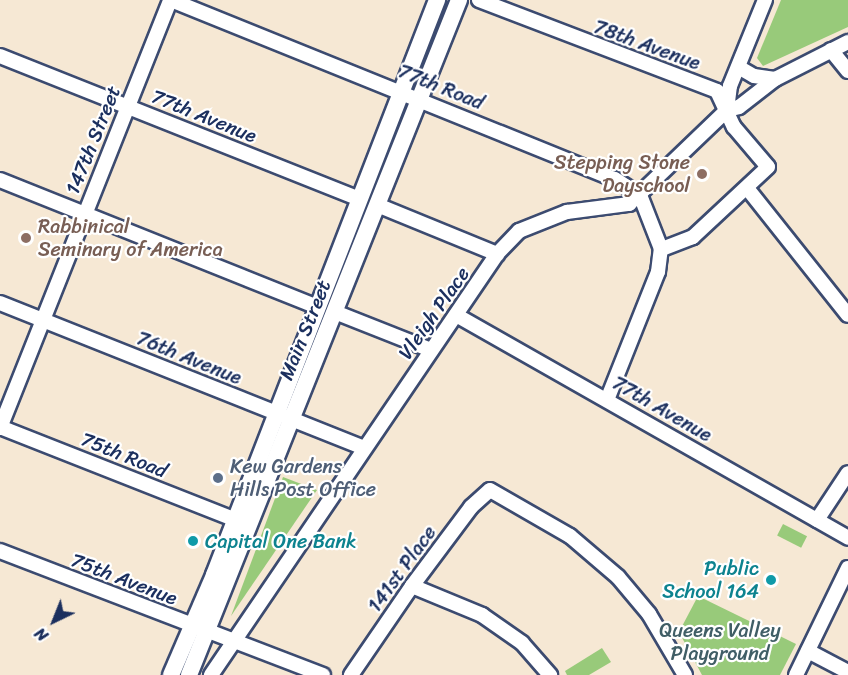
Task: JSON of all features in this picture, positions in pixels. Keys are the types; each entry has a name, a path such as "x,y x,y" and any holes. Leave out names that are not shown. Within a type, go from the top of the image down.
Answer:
{"main road":[{"name":"Main Street","path":"189,675 234,519 274,413 377,205 437,0"},
{"name":"Main Street","path":"171,675 201,629 292,420 360,199 459,0"}],"street":[{"name":"77th Road","path":"170,0 606,175 640,195"},
{"name":"147th Street","path":"0,428 170,0"},
{"name":"78th Avenue","path":"478,0 717,91 734,127 768,167 747,188"},
{"path":"727,110 730,86 740,68 765,0"},
{"name":"Vleigh Place","path":"212,675 497,255 519,231 543,219 629,204 727,110 739,107 775,79 848,42"},
{"path":"831,50 848,71"},
{"name":"77th Avenue","path":"0,56 360,199"},
{"path":"740,68 749,74 775,79"},
{"path":"0,180 431,351"},
{"path":"661,249 693,237 747,188 848,315"},
{"path":"607,400 658,272 661,249 640,195"},
{"path":"377,205 497,255"},
{"name":"76th Avenue","path":"0,303 364,448"},
{"name":"77th Avenue","path":"456,315 848,538"},
{"name":"75th Road","path":"0,428 234,519"},
{"path":"817,520 848,473"},
{"name":"141st Place","path":"351,675 412,586 471,507 490,490 570,536 618,577 649,614 684,675"},
{"name":"75th Avenue","path":"0,551 323,675"},
{"path":"796,675 848,568"},
{"path":"412,586 482,615 522,643 550,675"},
{"path":"808,651 848,672"}],"green space":[{"path":"781,0 848,0 848,27 763,66 757,58"},
{"path":"283,477 317,490 231,616"},
{"path":"783,524 807,536 801,548 777,536"},
{"name":"Queens Valley Playground","path":"698,596 796,644 780,675 702,675 679,632"},
{"path":"602,648 611,662 589,675 567,675 565,671"}],"place":[{"name":"Stepping Stone Dayschool","path":"702,174"},
{"name":"Rabbinical Seminary of America","path":"26,238"},
{"name":"Kew Gardens Hills Post Office","path":"218,478"},
{"name":"Capital One Bank","path":"193,541"},
{"name":"Public School 164","path":"771,580"}]}
